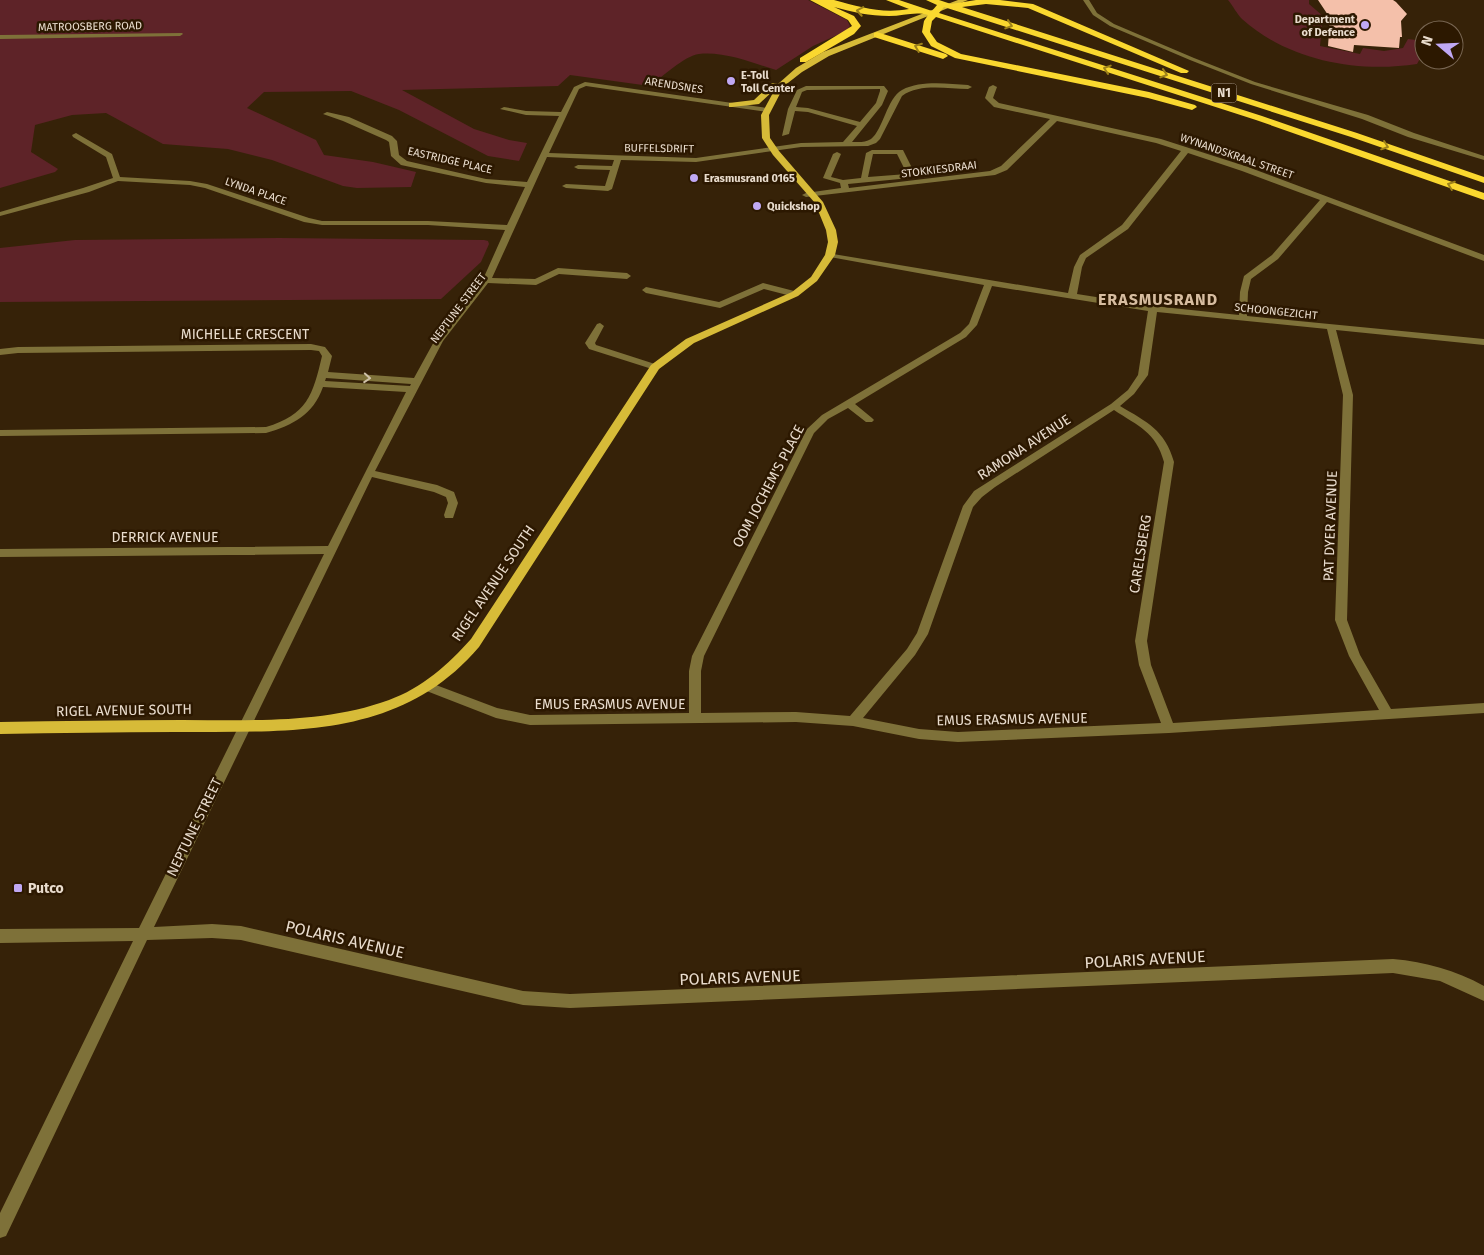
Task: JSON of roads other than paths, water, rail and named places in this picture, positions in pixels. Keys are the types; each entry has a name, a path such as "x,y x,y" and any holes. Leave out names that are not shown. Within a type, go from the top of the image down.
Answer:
{"highway":[{"path":"803,60 851,32 857,26 851,18 814,0"},
{"path":"825,0 848,9 900,19 935,8 966,3 986,1 1020,4 1046,12 1084,30 1202,78 1300,113 1354,135"},
{"name":"N1","path":"890,0 1259,118 1484,197"},
{"path":"1022,0 1084,30"},
{"path":"913,14 960,1"},
{"path":"935,8 928,38 948,52 978,61 1173,101 1419,173"},
{"name":"N1","path":"935,8 1354,135 1484,180"},
{"path":"874,32 952,58 1051,75"}],"main road":[{"path":"900,19 935,8"},
{"path":"770,149 765,132 763,110 781,85 798,70 826,54 913,14"},
{"path":"732,105 756,102 803,60 874,32"},
{"path":"778,82 756,124 770,149 821,210 831,230 833,242 830,255"},
{"name":"RIGEL AVENUE SOUTH","path":"0,728 244,726 344,717 395,703 428,687 453,668 475,643 655,367 690,341 795,294 814,279 830,255"}],"street":[{"path":"1086,0 1095,14 1102,19 1141,38 1253,83 1484,153"},
{"name":"MATROOSBERG ROAD","path":"0,36 180,34"},
{"name":"ARENDSNES","path":"578,86 592,84 763,110"},
{"name":"NEPTUNE STREET","path":"0,1230 142,934 413,385 441,334 484,280 578,86"},
{"name":"WYNANDSKRAAL STREET","path":"993,86 989,96 993,103 1054,119 1158,141 1245,169 1484,258"},
{"path":"785,134 798,91 806,88 882,87 884,91 880,103 845,145"},
{"name":"BUFFELSDRIFT","path":"543,155 696,160 801,145 864,144 874,141 899,95 904,90 914,87 968,87"},
{"path":"504,109 563,114"},
{"path":"792,109 808,110 862,125"},
{"name":"EASTRIDGE PLACE","path":"327,114 346,118 389,138 393,141 395,156 404,162 486,181 529,185"},
{"name":"STOKKIESDRAAI","path":"810,195 960,178 998,171 1004,168 1054,119"},
{"path":"1394,127 1411,135 1484,158"},
{"path":"76,135 109,156 117,180"},
{"path":"1072,297 1078,267 1083,257 1124,227 1186,150"},
{"path":"837,154 827,178 843,182 910,176 911,174 900,152 870,152 864,180"},
{"path":"566,186 608,188 618,158"},
{"path":"578,167 614,168"},
{"name":"LYNDA PLACE","path":"0,214 117,180 190,183 207,186 306,220 322,223 510,225"},
{"path":"843,182 846,191"},
{"path":"1243,318 1244,292 1247,278 1275,257 1325,200"},
{"name":"SCHOONGEZICHT","path":"830,255 1072,297 1153,309 1484,342"},
{"path":"484,280 536,282 558,271 627,276"},
{"name":"OOM JOCHEM'S PLACE","path":"695,719 695,671 701,648 807,436 825,417 969,330 989,283"},
{"path":"646,290 720,305 763,286 795,294"},
{"name":"RAMONA AVENUE","path":"853,721 910,652 922,634 968,506 978,494 1114,406 1131,392 1143,375 1153,309"},
{"path":"600,326 590,343 592,347 655,367"},
{"name":"PAT DYER AVENUE","path":"1331,328 1348,395 1341,620 1344,634 1351,649 1388,715"},
{"name":"MICHELLE CRESCENT","path":"0,352 18,350 311,347 322,349 327,356 322,380 314,401 305,411 284,423 266,430 0,434"},
{"path":"322,380 413,385"},
{"path":"849,404 870,420"},
{"name":"CARELSBERG","path":"1114,406 1158,434 1164,443 1168,462 1141,641 1145,665 1169,728"},
{"path":"369,473 443,492 450,496 453,504 449,515"},
{"name":"DERRICK AVENUE","path":"0,553 331,550"},
{"name":"EMUS ERASMUS AVENUE","path":"428,687 496,713 530,720 796,717 853,721 938,737 1006,737 1484,708"},
{"name":"POLARIS AVENUE","path":"0,936 212,931 241,934 523,998 544,1001 1393,966 1421,968 1444,975 1464,982 1484,994"}],"place":[{"name":"Department of Defence","path":"1365,25"},
{"name":"E-Toll Toll Center","path":"731,81"},
{"name":"Erasmusrand 0165","path":"694,178"},
{"name":"Quickshop","path":"757,206"},
{"name":"Putco","path":"18,888"}],"district":[{"name":"ERASMUSRAND","path":"1158,299"}]}
